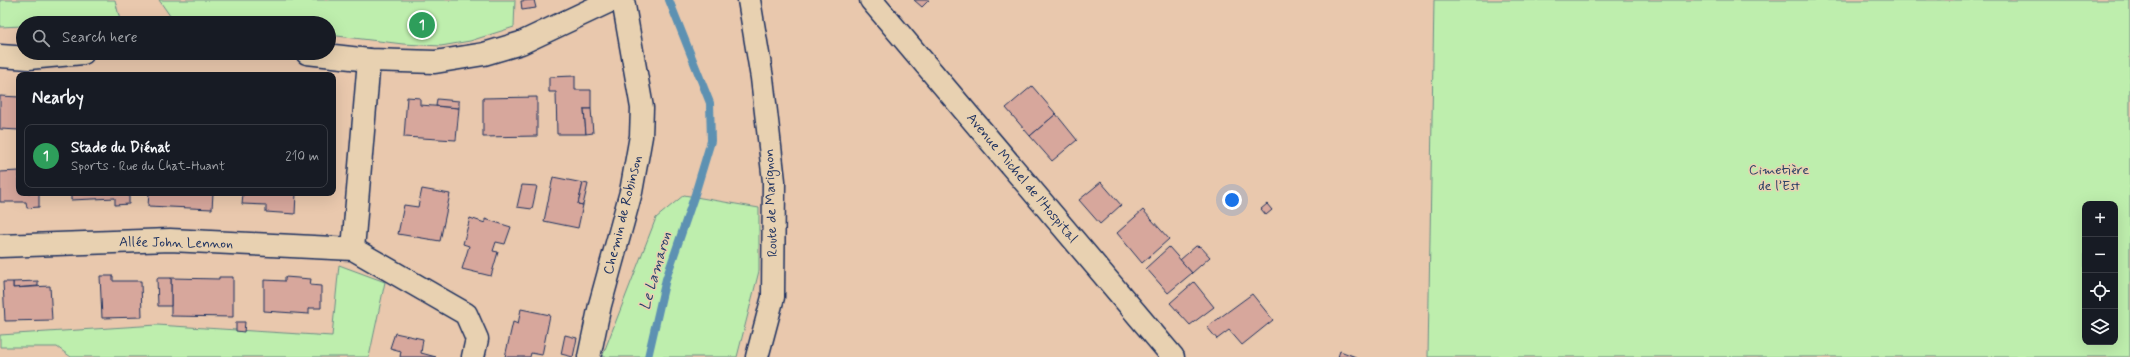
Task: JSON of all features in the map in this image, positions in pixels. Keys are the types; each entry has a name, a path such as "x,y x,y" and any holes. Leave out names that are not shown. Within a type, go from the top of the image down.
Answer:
{"street":[{"path":"336,56 369,60 435,62 484,54 521,43 612,0"},
{"name":"Chemin de Robinson","path":"589,357 600,305 631,192 641,136 642,108 623,0"},
{"name":"Route de Marignon","path":"749,0 762,78 774,181 774,297 757,357"},
{"name":"Avenue Michel de l'Hospital","path":"871,0 1173,357"},
{"path":"0,56 16,57"},
{"path":"353,249 369,60"},
{"name":"Allée John Lennon","path":"0,246 170,240 353,249 466,314 477,339 473,357"}],"green space":[{"path":"0,0 115,0 119,16 16,16 16,26 0,27"},
{"path":"159,0 515,0 514,27 470,41 441,46 403,44 336,36 336,16 170,16"},
{"name":"Cimetière de l’Est","path":"1434,0 2130,0 2130,357 1428,357"},
{"path":"684,195 759,208 759,271 737,357 602,357 656,218"},
{"path":"339,265 385,282 369,357 71,357 57,347 0,347 0,335 157,325 332,336"}],"building":[{"path":"534,0 536,8 522,10 521,1"},
{"path":"914,0 929,0 922,7"},
{"path":"575,76 575,90 591,90 591,109 584,109 586,134 557,134 556,92 549,92 549,77"},
{"path":"1032,86 1056,114 1030,136 1006,108"},
{"path":"0,96 16,97 16,130 0,129"},
{"path":"407,97 420,98 420,105 459,108 456,140 404,137"},
{"path":"537,97 537,136 483,137 483,98"},
{"path":"437,99 459,101 459,108 436,106"},
{"path":"584,109 591,109 593,133 586,134"},
{"path":"1056,114 1077,140 1052,161 1030,136"},
{"path":"16,171 16,196 39,196 39,207 27,208 26,202 0,202 0,172"},
{"path":"553,177 583,183 578,204 583,205 578,228 544,221"},
{"path":"1101,182 1121,205 1100,224 1079,200"},
{"path":"583,183 588,184 583,205 578,204"},
{"path":"522,185 537,186 532,209 517,207"},
{"path":"422,189 450,194 440,241 398,234 404,205 418,207"},
{"path":"71,196 129,196 129,204 115,205 115,198 71,200"},
{"path":"149,196 213,196 212,209 148,206"},
{"path":"243,196 296,196 295,214 266,212 266,205 242,204"},
{"path":"1267,204 1272,210 1266,215 1261,209"},
{"path":"1143,210 1169,239 1142,263 1117,233"},
{"path":"470,218 485,223 485,219 511,227 505,244 496,242 493,251 498,252 491,276 462,269 469,246 463,244"},
{"path":"1196,246 1201,247 1210,257 1192,273 1180,260"},
{"path":"1169,247 1192,273 1168,293 1146,268"},
{"path":"100,276 113,276 113,281 141,281 142,317 102,318"},
{"path":"219,277 233,277 233,317 171,316 171,278 219,279"},
{"path":"285,277 311,279 310,285 321,286 321,308 309,308 309,314 264,311 264,280 285,281"},
{"path":"157,278 171,278 171,306 158,306"},
{"path":"38,281 38,286 13,288 13,282"},
{"path":"3,282 13,282 13,288 50,286 52,320 5,321"},
{"path":"1194,282 1214,307 1190,325 1170,303"},
{"path":"1252,294 1273,320 1242,345 1229,330 1217,339 1207,327"},
{"path":"521,309 550,315 542,355 531,353 530,357 505,357 513,322 518,324"},
{"path":"236,322 245,322 244,332 236,331"},
{"path":"395,333 423,339 421,353 436,357 400,357 401,351 390,348"},
{"path":"565,335 577,338 573,357 561,354"},
{"path":"1340,351 1356,357 1338,357"}],"waterway":[{"name":"Le Lamaron","path":"648,357 666,279 695,194 711,141 710,103 669,0"}],"place":[{"name":"Stade du Diénat","path":"422,25"}]}
